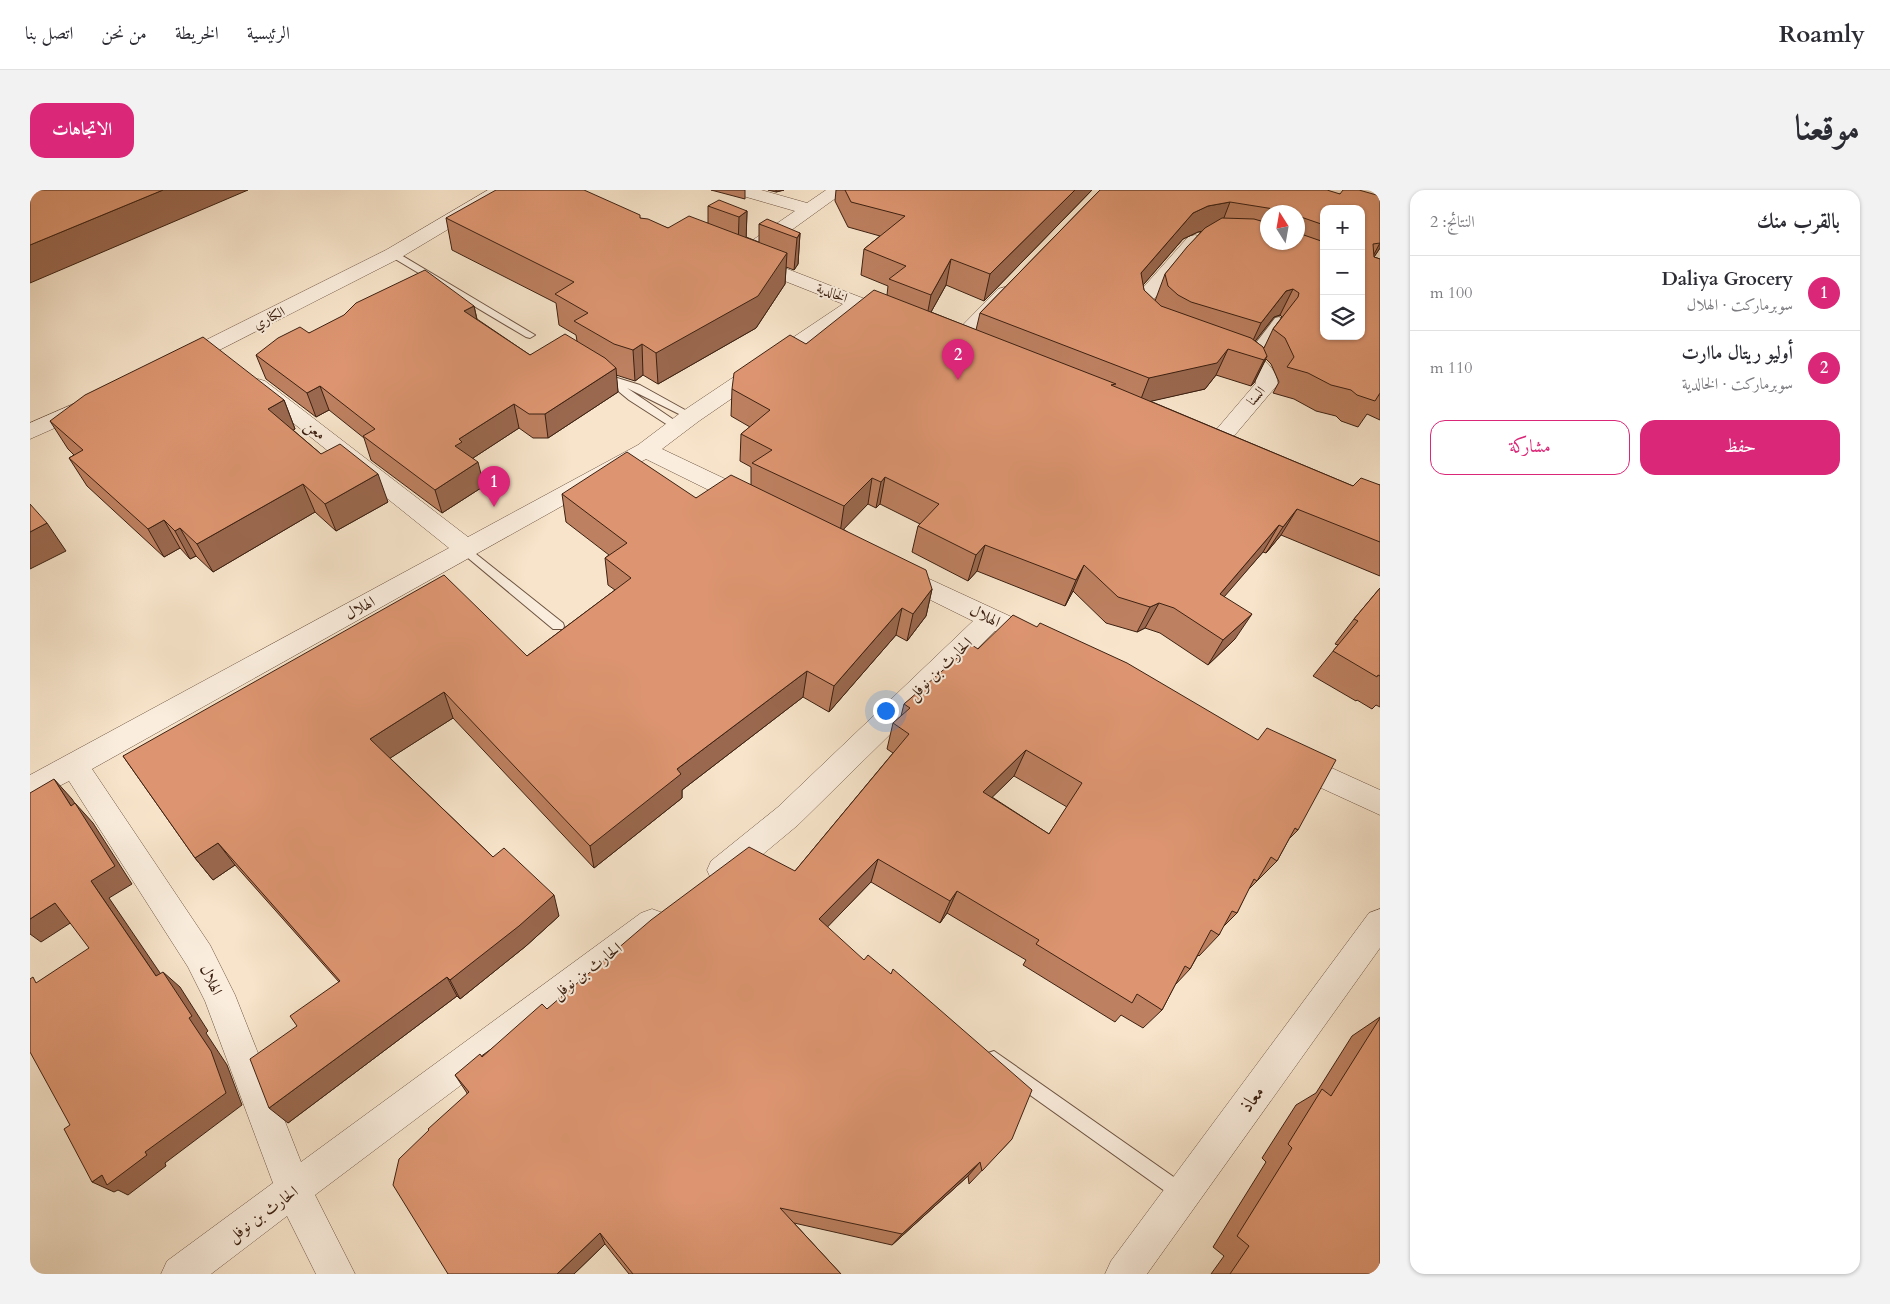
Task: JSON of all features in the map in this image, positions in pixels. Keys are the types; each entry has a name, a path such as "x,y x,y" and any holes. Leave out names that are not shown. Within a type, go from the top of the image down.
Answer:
{"street":[{"name":"الكناري","path":"165,369 225,360 393,254 501,190"},
{"path":"742,190 810,210 838,190"},
{"name":"الخالدية","path":"810,210 736,256 894,318"},
{"path":"1172,332 1153,323 1145,315 1142,307 1143,299 1191,244 1209,235"},
{"path":"958,342 1018,280"},
{"name":"الهلال","path":"30,790 73,764 646,450 684,421 858,303"},
{"name":"السنا","path":"1215,347 1249,359 1263,368 1267,376 1266,384 1215,444"},
{"name":"معن","path":"225,360 447,532 466,550"},
{"path":"30,432 102,398"},
{"path":"646,450 770,510"},
{"name":"الهلال","path":"876,562 1026,636"},
{"name":"الحارث بن نوفل","path":"180,1274 294,1191 687,896 788,816 991,619"},
{"path":"1274,753 1380,804"},
{"name":"الهلال","path":"73,764 199,956 219,995 294,1191 336,1274"},
{"name":"معاذ","path":"1124,1274 1380,924"}],"lane":[{"path":"393,254 430,280 530,335"},
{"path":"1249,359 1279,320"},
{"path":"597,370 612,379 633,398 684,421"},
{"path":"612,379 636,387 684,421"},
{"path":"466,550 558,626"},
{"path":"977,1047 1183,1194"}],"building":[{"path":"30,190 163,190 30,245"},
{"path":"496,190 584,190 640,215 640,218 648,219 668,228 689,216 787,253 758,296 656,353 642,344 633,350 614,344 574,321 588,313 555,294 574,282 446,218"},
{"path":"845,190 1075,190 990,274 951,259 931,295 889,279 906,266 864,249 905,216 851,202"},
{"path":"1100,190 1327,190 1340,194 1343,190 1359,190 1380,196 1380,243 1373,244 1374,257 1380,259 1380,393 1375,401 1357,395 1351,390 1331,385 1308,373 1287,367 1294,357 1285,338 1273,329 1298,297 1299,293 1293,289 1286,291 1261,323 1191,302 1178,295 1168,286 1165,274 1205,228 1222,218 1260,221 1260,250 1305,250 1305,235 1320,241 1320,340 1365,340 1365,205 1320,205 1320,224 1305,218 1305,205 1260,205 1260,207 1230,202 1208,206 1193,213 1141,273 1144,290 1161,306 1251,338 1263,347 1267,356 1264,360 1228,349 1217,363 1149,378 980,313"},
{"path":"719,200 747,211 739,217 708,206"},
{"path":"767,219 800,233 797,238 759,224"},
{"path":"425,270 474,306 464,311 530,355 565,334 605,358 616,368 545,414 529,414 514,404 459,439 462,442 455,446 478,462 435,490 363,436 375,429 320,386 307,393 256,355 278,338 300,327 309,333 344,315 356,303"},
{"path":"874,290 1116,384 1111,385 1353,486 1361,478 1380,485 1380,542 1297,509 1283,527 1279,525 1220,594 1252,614 1223,640 1174,608 1159,603 1150,607 1118,597 1084,565 1076,580 985,545 976,555 918,526 939,504 885,477 881,482 872,478 844,506 752,463 772,450 741,434 770,410 732,389 734,373 790,335 806,344"},
{"path":"203,337 284,400 268,409 321,454 340,444 378,474 325,504 303,484 197,544 180,528 175,531 164,520 148,529 69,458 83,450 50,421 85,395"},
{"path":"627,452 696,498 731,475 926,570 932,589 913,614 902,608 834,686 807,671 677,769 681,774 590,846 444,692 370,739 493,857 504,848 554,895 519,926 450,980 447,977 269,1108 250,1059 297,1026 290,1016 340,981 218,843 195,858 123,756 444,575 527,656 631,578 605,558 627,543 562,494"},
{"path":"30,504 47,523 30,532"},
{"path":"1380,588 1380,676 1378,675 1377,677 1333,651 1358,621 1354,619"},
{"path":"1013,615 1037,627 1040,623 1127,663 1258,740 1267,728 1336,760 1298,830 1295,828 1277,861 1271,857 1257,881 1254,879 1237,913 1232,911 1219,935 1211,930 1190,969 1185,966 1162,1010 1137,994 1132,1003 1036,944 1039,940 957,891 950,901 878,859 819,919 864,960 868,955 891,974 893,969 1032,1090 1012,1139 982,1171 980,1162 902,1234 780,1208 841,1274 633,1274 600,1233 557,1274 448,1274 393,1185 399,1159 428,1129 469,1092 455,1075 480,1054 482,1057 542,1004 547,1009 651,920 749,847 795,871 909,734 893,723 910,708 904,704 972,645 978,649","holes":["1026,750 1082,783 1049,834 983,792"]},
{"path":"54,779 71,806 75,803 115,866 91,881 156,976 163,972 192,1016 189,1018 211,1051 226,1093 145,1152 147,1155 107,1185 102,1175 92,1182 64,1129 70,1125 30,1052 30,979 33,977 36,983 89,948 55,903 30,919 30,793"},
{"path":"1380,1018 1380,1274 1230,1274 1249,1246 1237,1236 1292,1148 1288,1144 1322,1089 1331,1096"}],"place":[{"name":"أوليو ريتال ماارت","path":"958,380"},
{"name":"Daliya Grocery","path":"494,507"}]}
